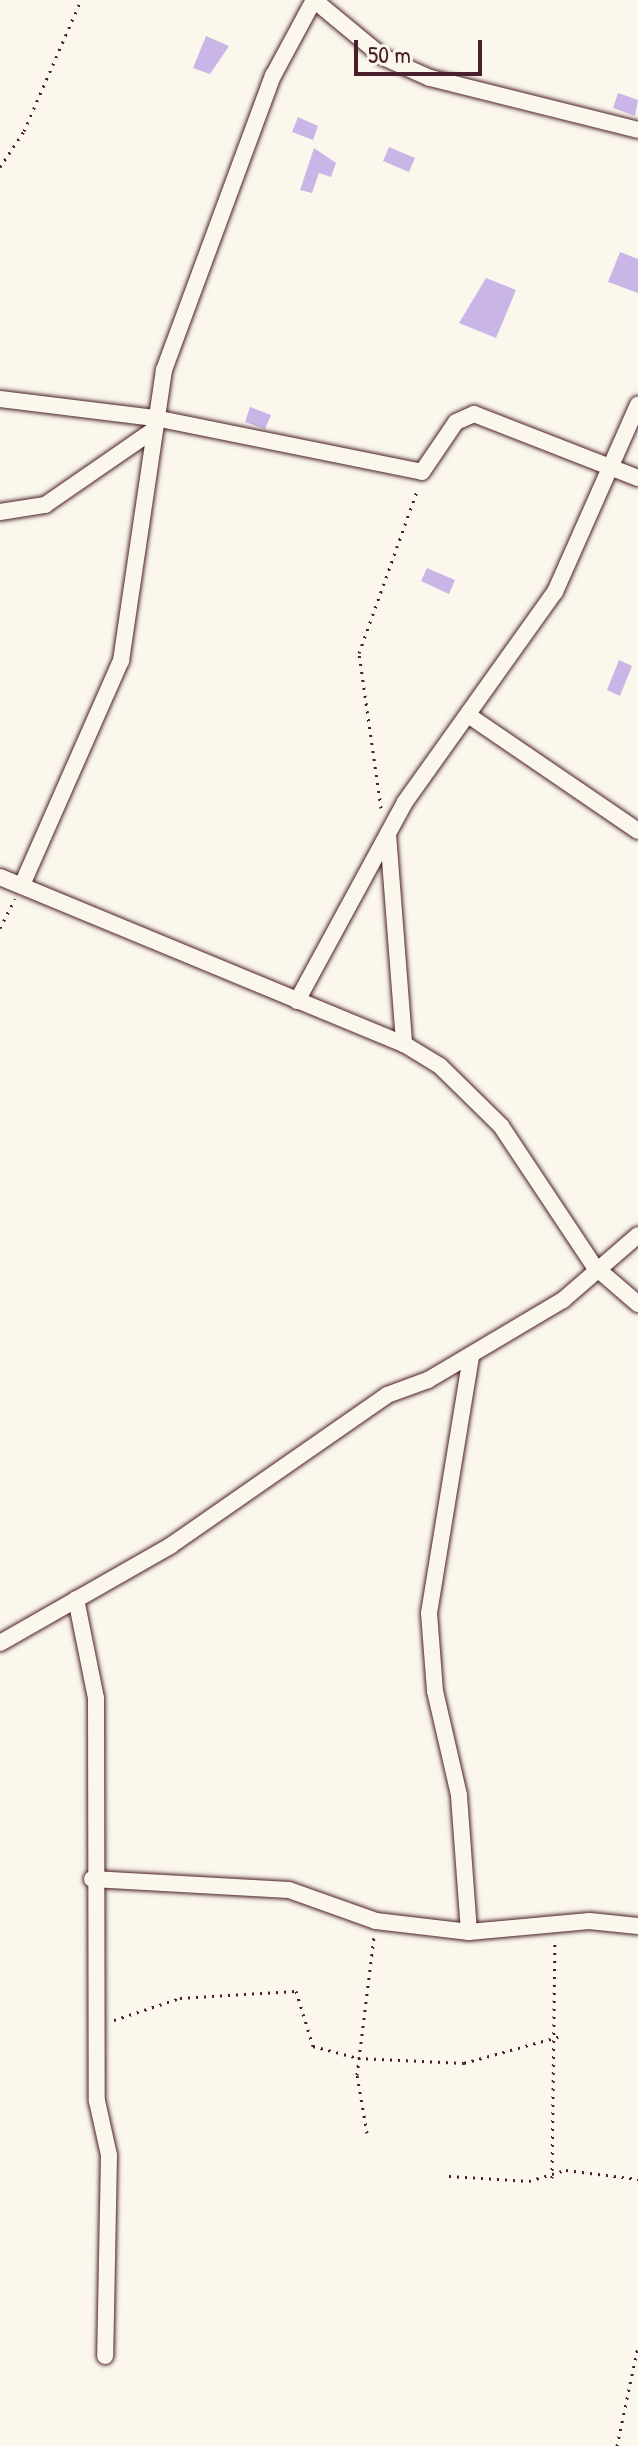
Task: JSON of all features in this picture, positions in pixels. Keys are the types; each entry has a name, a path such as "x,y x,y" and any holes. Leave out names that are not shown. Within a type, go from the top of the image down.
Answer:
{"street":[{"path":"22,885 121,661 164,370 212,230 273,76 314,0 383,57 430,78 638,130"},
{"path":"0,399 422,472 456,422 474,414 638,478"},
{"path":"297,1001 388,834 555,592 638,405"},
{"path":"0,512 45,505 155,424"},
{"path":"471,717 636,825"},
{"path":"388,834 404,1044"},
{"path":"0,877 404,1044 440,1066 501,1126 594,1266 638,1304"},
{"path":"0,1643 170,1546 387,1395 471,1356 563,1300 594,1266 638,1235"},
{"path":"469,1932 459,1795 435,1691 429,1613 471,1356"},
{"path":"76,1599 96,1698 92,1879 97,2101 109,2155 105,2356"},
{"path":"92,1879 289,1890 376,1921 469,1932 552,1924 638,1926"}],"path":[{"path":"0,167 24,131 81,0"},
{"path":"388,834 359,653 422,472"},
{"path":"0,928 22,885"},
{"path":"367,2133 358,2058 376,1921"},
{"path":"552,1924 558,2037 550,2076 552,2178"},
{"path":"96,2027 167,2001 296,1991 313,2046 358,2058 464,2063 558,2037"},
{"path":"449,2176 552,2178 566,2170 638,2179"},
{"path":"617,2446 638,2346"}],"building":[{"path":"206,36 229,46 210,74 193,68"},
{"path":"618,93 638,100 635,116 613,108"},
{"path":"298,117 318,126 313,140 292,132"},
{"path":"389,147 415,158 409,172 383,161"},
{"path":"314,148 336,163 331,177 319,173 312,193 300,190"},
{"path":"620,252 638,259 638,293 608,282"},
{"path":"486,278 516,290 496,338 459,323"},
{"path":"250,407 271,415 265,429 245,422"},
{"path":"427,568 455,580 449,594 421,581"},
{"path":"619,660 632,666 620,696 607,690"}]}
